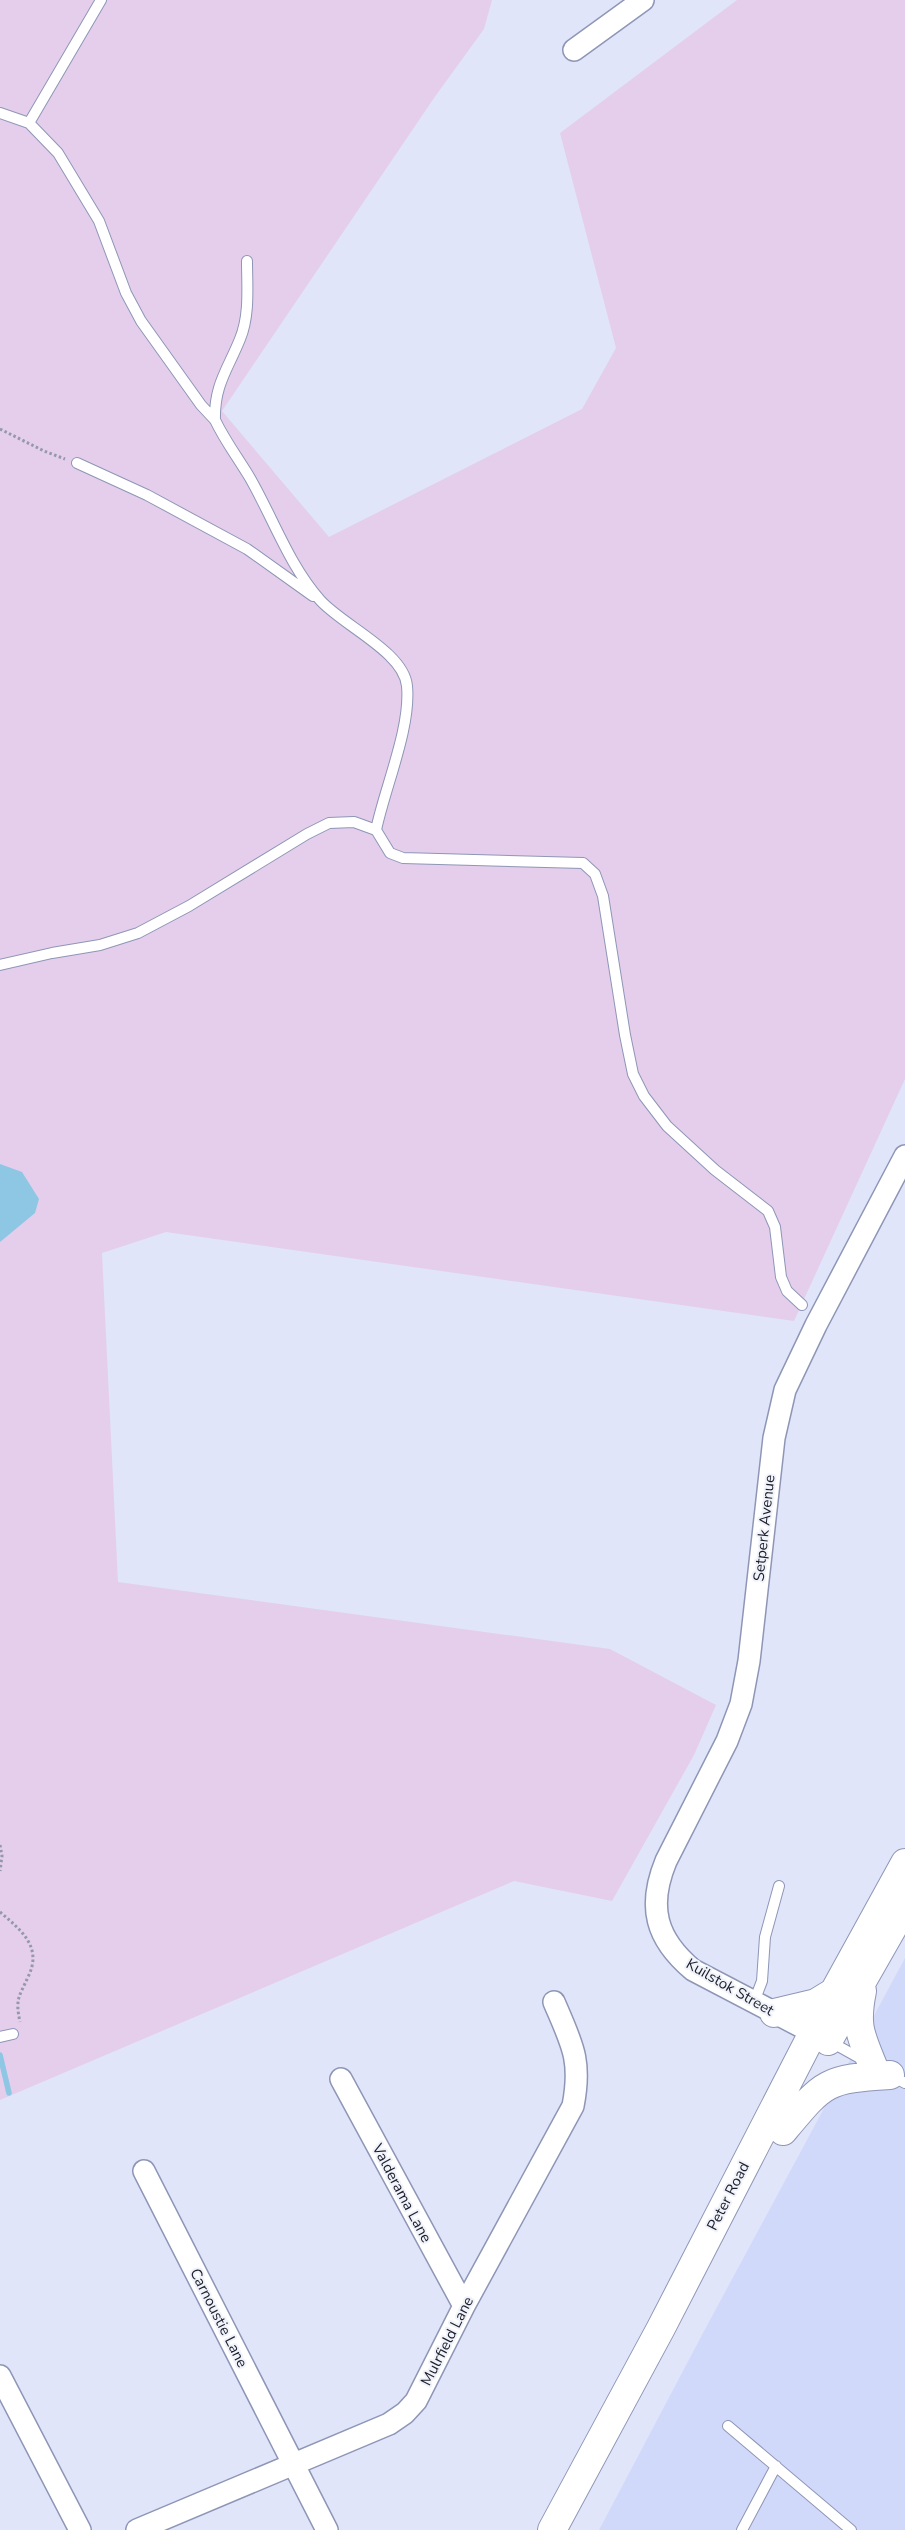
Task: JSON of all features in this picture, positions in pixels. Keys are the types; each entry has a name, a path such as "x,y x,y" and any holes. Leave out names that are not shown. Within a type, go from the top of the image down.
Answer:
{"main road":[{"name":"Peter Road","path":"565,2530 783,2131 821,2037 834,1992 905,1863"},
{"name":"Peter Road","path":"552,2530 661,2328 733,2184 821,2037 864,1980 905,1906"},
{"path":"783,2131 815,2093 832,2082 852,2077 889,2074 858,2027 858,2013 864,1980"},
{"path":"764,2007 816,2004 834,1992"}],"street":[{"path":"574,50 643,0"},
{"name":"Setperk Avenue","path":"656,1911 658,1881 666,1861 727,1741 743,1697 750,1652 774,1438 785,1390 816,1324 905,1156"},
{"name":"Kuilstok Street","path":"656,1911 666,1941 677,1957 694,1970 821,2037"},
{"name":"Mulrfield Lane","path":"137,2530 389,2424 406,2413 425,2384 464,2306 572,2106 578,2072 577,2058 554,2002"},
{"name":"Valderama Lane","path":"341,2079 464,2306"},
{"name":"Carnoustie Lane","path":"144,2172 327,2530"},
{"path":"0,2376 80,2530"}],"lane":[{"path":"29,123 101,0"},
{"path":"0,113 29,123 58,153 99,221 126,293 141,321 201,405 215,420 226,443 249,478 300,573 320,601"},
{"path":"215,420 214,403 220,381 240,338 246,316 248,261"},
{"path":"76,463 147,495 247,549 383,649 403,670 407,686 405,721 376,830"},
{"path":"0,965 52,953 100,945 138,933 189,906 307,834 329,823 354,822 376,830 390,853 403,858 583,863 595,874 603,896 633,1074 644,1096 667,1126 715,1170 768,1211 775,1227 781,1276 787,1292 802,1305"},
{"path":"764,2007 762,1981 764,1937 778,1886"},
{"path":"821,2037 889,2074"},
{"path":"728,2426 851,2530"},
{"path":"742,2530 776,2466"}],"path":[{"path":"0,429 44,451 76,463"},
{"path":"0,1845 2,1856 0,1871"},
{"path":"0,1912 25,1935 34,1951 33,1967 19,1994 16,2005 20,2022 18,2031 7,2036"}],"shaded area":[{"path":"0,0 492,0 484,29 434,98 222,411 329,537 582,409 616,348 560,133 737,0 905,0 905,1079 794,1321 166,1232 102,1253 118,1582 610,1649 716,1705 694,1755 612,1901 514,1881 0,2100"},
{"path":"0,1164 22,1172 39,1199 35,1213 0,1242"},
{"path":"905,1958 905,2530 599,2530 703,2333"}],"waterway":[{"path":"0,2055 9,2093"}]}
